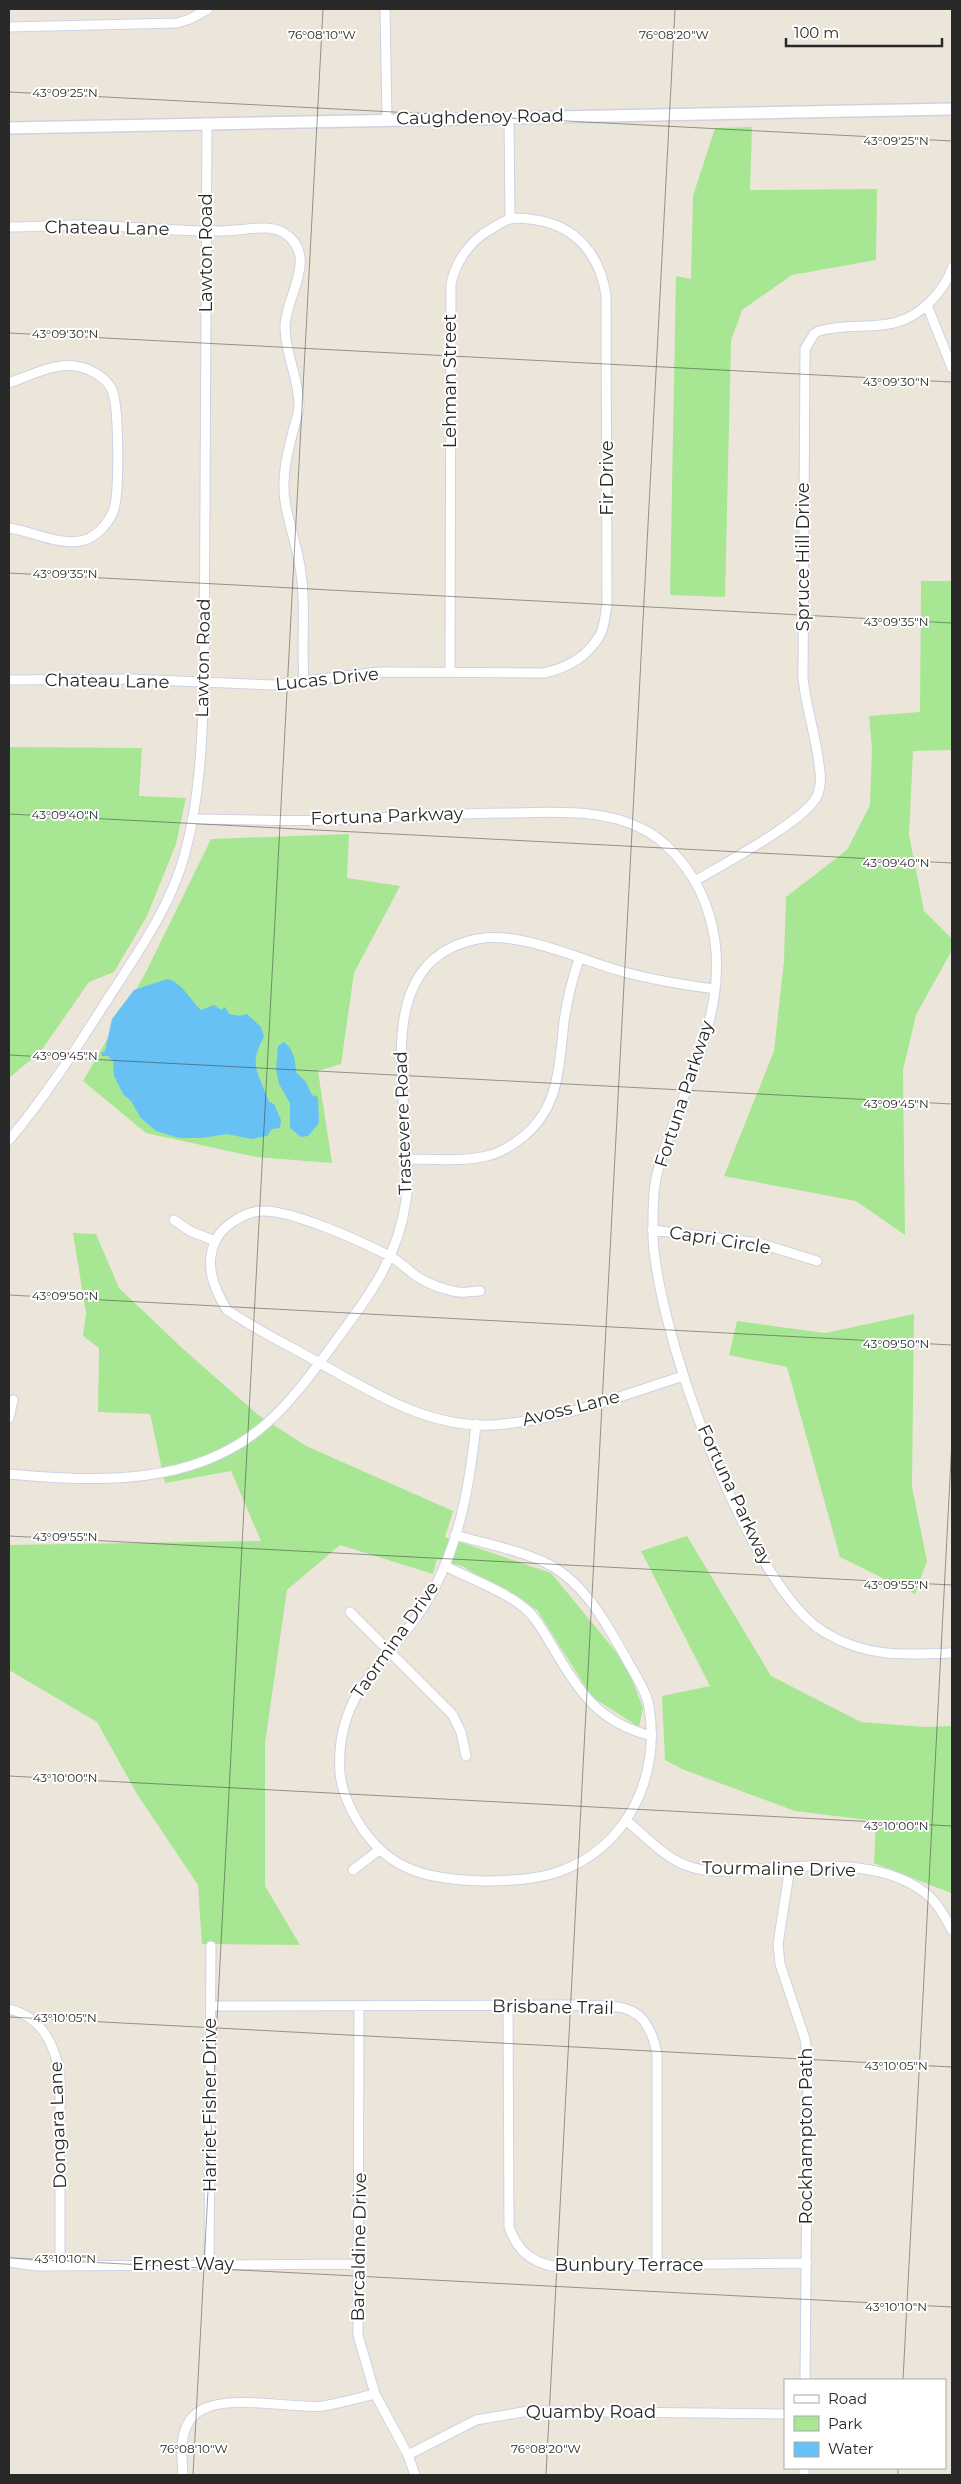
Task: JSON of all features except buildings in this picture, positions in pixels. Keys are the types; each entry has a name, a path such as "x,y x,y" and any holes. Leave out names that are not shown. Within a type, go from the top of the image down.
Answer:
{"street":[{"path":"9,27 177,23 190,19 208,9"},
{"path":"385,9 388,119"},
{"name":"Caughdenoy Road","path":"9,128 509,116 952,109"},
{"path":"509,116 510,219"},
{"name":"Lawton Road","path":"9,1140 45,1094 76,1049 158,922 173,891 186,853 200,767 204,684 207,123"},
{"name":"Fir Drive","path":"450,672 544,673 568,666 581,656 600,635 607,604 606,295 603,276 598,263 587,246 568,230 542,221 520,218 510,219"},
{"name":"Lehman Street","path":"450,672 450,284 461,258 475,240 510,219"},
{"name":"Chateau Lane","path":"9,227 81,226 206,230 268,228 283,232 293,241 300,255 301,272 288,310 285,326 287,345 298,384 299,408 286,462 284,490 287,517 299,560 302,586 304,682"},
{"name":"Spruce Hill Drive","path":"695,881 798,817 810,807 820,787 820,766 805,702 803,678 805,349 814,334 819,331 884,326 901,322 914,316 936,296 952,268"},
{"path":"926,305 952,368"},
{"path":"9,383 55,368 74,366 91,371 107,382 116,407 116,495 114,510 107,523 95,535 80,541 60,540 9,528"},
{"name":"Lucas Drive","path":"204,684 273,685 379,672 450,672"},
{"name":"Chateau Lane","path":"9,680 130,679 204,684"},
{"name":"Fortuna Parkway","path":"192,819 330,820 446,813 566,812 606,816 634,825 654,836 675,854 695,881 711,915 715,933 715,989 700,1057 658,1168 654,1194 652,1230 661,1294 684,1376 704,1432 746,1526 772,1573 799,1613 822,1631 850,1646 874,1653 952,1653"},
{"name":"Trastevere Road","path":"9,1474 63,1479 128,1479 166,1473 207,1460 244,1440 266,1424 295,1394 376,1286 392,1257 407,1198 401,1037 405,1007 411,990 424,970 442,954 456,946 478,938 502,937 523,940 579,959 671,984 715,989"},
{"path":"407,1159 466,1159 489,1156 514,1145 533,1129 547,1110 554,1095 561,1066 570,985 579,959"},
{"path":"174,1220 190,1231 215,1241 226,1227 244,1216 260,1211 280,1213 322,1227 392,1257 421,1279 455,1292 480,1291"},
{"name":"Capri Circle","path":"652,1230 759,1243 817,1261"},
{"name":"Avoss Lane","path":"215,1241 211,1253 210,1273 214,1290 227,1310 319,1363 402,1407 445,1420 476,1424 529,1421 584,1408 684,1376"},
{"path":"9,1418 14,1400"},
{"name":"Taormina Drive","path":"456,1535 526,1555 550,1564 575,1584 596,1611 643,1689 649,1705 652,1736 646,1779 627,1821 590,1856 559,1872 529,1879 495,1881 437,1878 408,1869 379,1850 359,1825 346,1798 340,1777 339,1748 344,1722 352,1702 364,1682 426,1602 445,1566 456,1535 470,1480 476,1424"},
{"name":"Taormina Drive","path":"445,1566 526,1609 538,1623 576,1686 596,1710 635,1732 652,1736"},
{"path":"350,1612 452,1714 461,1732 466,1756"},
{"name":"Tourmaline Drive","path":"627,1821 662,1850 690,1867 710,1872 790,1867 830,1867 873,1871 896,1878 914,1886 931,1898 952,1930"},
{"path":"353,1870 379,1850"},
{"name":"Rockhampton Path","path":"790,1867 778,1944 780,1964 805,2039 808,2061 805,2379"},
{"name":"Harriet Fisher Drive","path":"209,2264 211,1946"},
{"name":"Brisbane Trail","path":"211,2006 508,2007 574,2005 627,2008 641,2017 650,2027 657,2054 657,2264"},
{"name":"Barcaldine Drive","path":"359,2007 358,2335 375,2394 408,2455 415,2475"},
{"name":"Bunbury Terrace","path":"508,2007 508,2204 510,2227 515,2242 523,2253 540,2263 552,2266 807,2263"},
{"name":"Dongara Lane","path":"9,2009 28,2016 43,2029 57,2054 60,2076 60,2265"},
{"name":"Ernest Way","path":"9,2262 23,2266 358,2264"},
{"path":"183,2475 182,2440 191,2419 207,2407 231,2403 322,2406 375,2394"},
{"name":"Quamby Road","path":"408,2455 476,2420 529,2411 784,2414"}],"green space":[{"path":"752,127 750,190 877,189 876,260 792,275 742,310 731,341 725,597 670,595 676,276 691,279 693,196 715,128"},
{"path":"921,581 952,581 952,750 913,751 909,835 924,911 952,939 952,950 916,1015 903,1070 905,1235 856,1201 724,1176 774,1051 784,961 786,897 847,850 870,805 872,749 869,716 920,712"},
{"path":"9,747 142,748 139,796 186,798 176,844 147,916 114,972 89,982 41,1051 9,1078"},
{"path":"349,834 347,878 400,886 354,973 341,1064 318,1071 332,1163 256,1157 146,1133 83,1081 145,974 211,839"},
{"path":"73,1233 96,1234 119,1288 181,1347 257,1414 306,1446 453,1511 445,1537 551,1573 626,1664 643,1708 639,1727 592,1697 537,1610 462,1566 437,1559 433,1574 340,1545 287,1590 265,1743 265,1886 300,1945 202,1944 198,1885 137,1794 97,1722 9,1670 9,1545 261,1541 231,1471 165,1483 150,1414 98,1412 99,1348 83,1336 86,1313"},
{"path":"914,1314 912,1487 927,1561 915,1594 840,1557 787,1367 729,1355 737,1321 825,1333"},
{"path":"687,1536 771,1676 861,1722 925,1727 952,1726 951,1893 874,1863 876,1821 795,1811 682,1769 665,1760 662,1696 710,1686 641,1551"}],"water":[{"path":"167,979 181,987 201,1010 214,1005 221,1010 225,1007 229,1014 240,1016 247,1014 261,1027 264,1037 256,1056 257,1070 269,1102 274,1104 281,1120 280,1128 272,1129 267,1136 251,1139 227,1134 202,1138 179,1138 156,1131 140,1117 131,1101 123,1094 114,1076 113,1061 108,1056 102,1056 101,1053 105,1051 112,1019 134,990"},
{"path":"284,1042 290,1048 296,1072 306,1082 312,1095 318,1097 319,1123 308,1136 301,1137 290,1128 290,1103 279,1084 276,1069 278,1046"}]}
